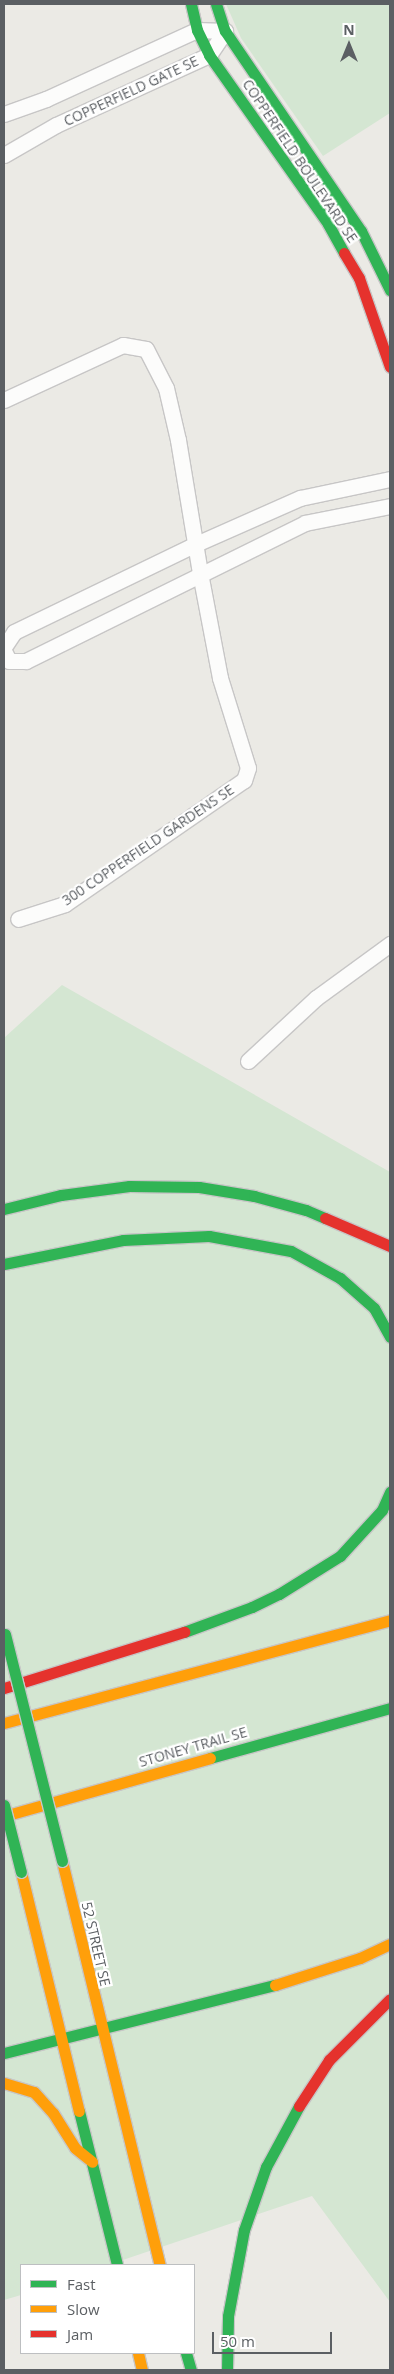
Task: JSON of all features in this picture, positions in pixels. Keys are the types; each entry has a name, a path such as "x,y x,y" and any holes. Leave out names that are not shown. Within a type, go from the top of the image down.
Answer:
{"main road":[{"name":"COPPERFIELD BOULEVARD SE","path":"191,4 197,30 209,55 390,290"},
{"name":"COPPERFIELD BOULEVARD SE","path":"216,4 225,31 345,230 358,278 390,367"},
{"path":"4,1209 61,1195 129,1186 199,1187 254,1196 306,1210 390,1246"},
{"path":"23,1191 61,1195"},
{"path":"4,1264 133,1239 209,1236 282,1249 291,1251 340,1278 374,1308 390,1337"},
{"path":"4,1688 159,1641 252,1607 279,1594 340,1556 382,1510 390,1492"},
{"path":"4,1724 390,1620"},
{"name":"52 STREET SE","path":"4,1631 160,2264"},
{"name":"STONEY TRAIL SE","path":"4,1816 390,1708"},
{"path":"4,1804 60,2039 117,2264"},
{"path":"4,2053 297,1978 360,1958 390,1944"},
{"path":"226,2370 228,2316 242,2239 266,2167 290,2120 329,2060 390,1999"},
{"path":"4,2083 20,2086 34,2092 53,2112 75,2148 92,2162"},
{"path":"138,2354 142,2370"},
{"path":"186,2354 191,2370"}],"street":[{"name":"COPPERFIELD GATE SE","path":"4,114 46,99 197,30 225,31"},
{"name":"COPPERFIELD GATE SE","path":"4,155 72,118 209,55 225,31"},
{"name":"300 COPPERFIELD GARDENS SE","path":"4,400 123,345 146,350 166,388 178,440 200,574 220,678 248,768 244,780 65,904 18,919"},
{"path":"390,479 300,498 196,544 14,632 4,649 9,661 26,661 305,523 390,506"},
{"path":"248,1061 316,998 387,952"}],"green space":[{"path":"226,4 390,4 390,113 323,156 241,38"},
{"path":"62,985 390,1172 390,2302 312,2196 111,2264 20,2264 20,2295 4,2300 4,1038"}],"traffic: fast":[{"path":"191,4 197,30 209,55 328,224 344,253"},
{"path":"216,4 225,31 361,231 390,290"},
{"path":"4,1209 61,1195 129,1186 199,1187 254,1196 306,1210 325,1218"},
{"path":"4,1264 123,1240 209,1236 291,1251 340,1278 374,1308 390,1337"},
{"path":"184,1632 252,1607 279,1594 340,1556 382,1510 390,1492"},
{"path":"5,1634 62,1861"},
{"path":"210,1758 390,1708"},
{"path":"4,1805 21,1872"},
{"path":"4,2053 275,1985"},
{"path":"227,2370 228,2316 244,2230 266,2167 299,2106"},
{"path":"79,2111 117,2264"},
{"path":"186,2354 191,2370"}],"traffic: slow":[{"path":"4,1723 390,1620"},
{"path":"4,1816 210,1758"},
{"path":"62,1861 160,2264"},
{"path":"21,1872 79,2111"},
{"path":"275,1985 360,1958 390,1944"},
{"path":"4,2083 34,2092 53,2113 75,2148 92,2162"},
{"path":"138,2354 142,2370"}],"traffic: jam":[{"path":"344,253 359,278 390,367"},
{"path":"325,1218 390,1246"},
{"path":"4,1688 184,1632"},
{"path":"299,2106 329,2060 390,1999"}]}
